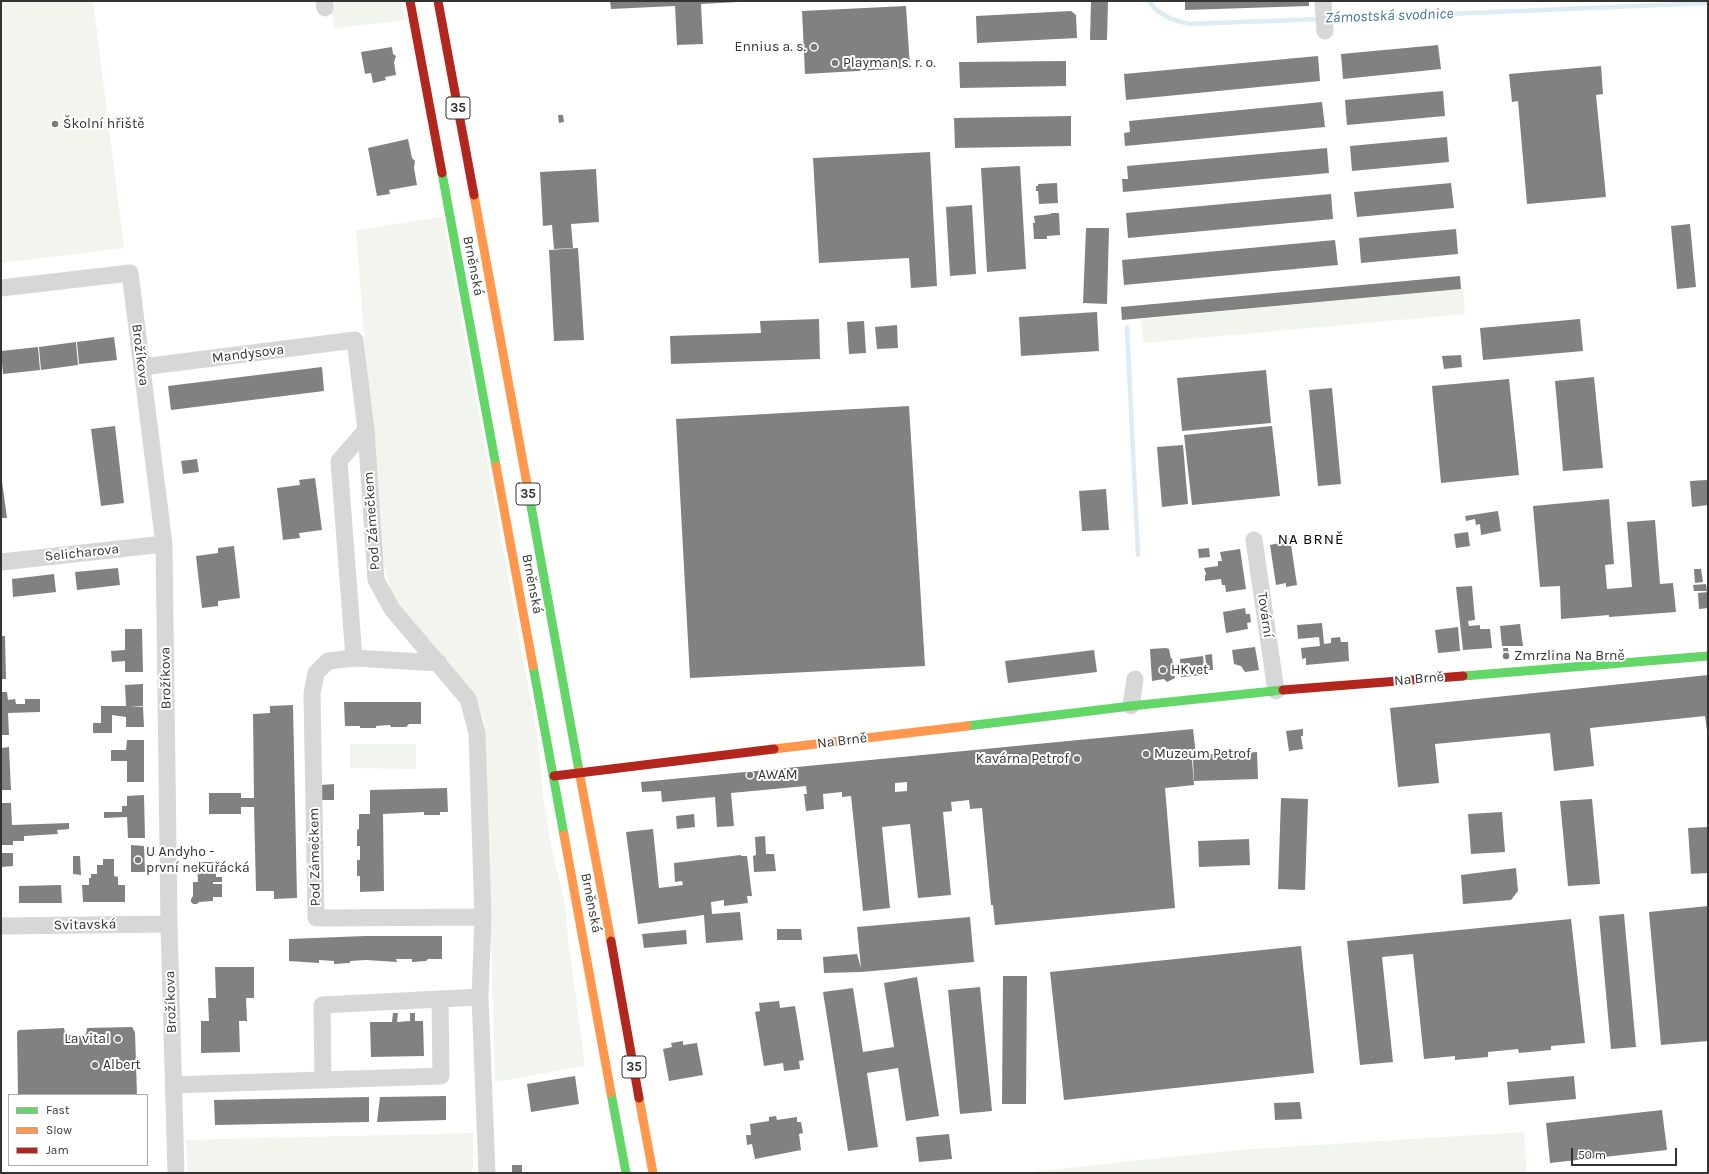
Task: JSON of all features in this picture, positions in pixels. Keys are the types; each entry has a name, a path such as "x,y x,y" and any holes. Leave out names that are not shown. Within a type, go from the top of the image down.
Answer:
{"main road":[{"name":"Brněnská","path":"410,1 626,1173"},
{"name":"Brněnská","path":"438,1 653,1173"},
{"name":"Na Brně","path":"554,776 1131,706 1276,690 1708,656"}],"street":[{"path":"1323,5 1325,31"},
{"name":"Brožíkova","path":"1,288 130,273 164,544 169,924 176,1173"},
{"name":"Mandysova","path":"142,367 355,340"},
{"name":"Pod Zámečkem","path":"355,340 366,430 376,580 392,609 468,699 477,733 483,917 480,997 487,1173"},
{"name":"Pod Zámečkem","path":"354,658 339,461 366,430"},
{"name":"Tovární","path":"1254,540 1276,690"},
{"name":"Selicharova","path":"1,562 164,544"},
{"name":"Pod Zámečkem","path":"439,664 354,658 328,662 316,673 312,693 316,918 483,917"},
{"path":"1131,706 1135,679"},
{"name":"Svitavská","path":"1,926 169,924"},
{"path":"323,1080 322,1005 480,997"},
{"path":"173,1084 441,1076 440,999"}],"shaded area":[{"name":"Školní hřiště","path":"1,1 93,1 124,248 1,263"},
{"path":"331,1 402,1 406,20 334,28"},
{"path":"443,217 537,734 543,795 551,845 565,905 585,1066 495,1082 485,722 471,691 392,595 381,554 356,230"},
{"path":"1463,289 1465,314 1144,343 1141,319"},
{"path":"350,744 416,744 416,769 350,768"},
{"path":"1524,1132 1527,1173 1020,1173 1237,1150"},
{"path":"473,1133 473,1173 188,1173 187,1168 186,1140"}],"building":[{"path":"610,1 738,2 701,4 703,44 677,45 675,6 611,9"},
{"path":"1091,1 1108,1 1107,40 1090,40"},
{"path":"1185,1 1309,1 1309,6 1185,10"},
{"path":"906,6 910,68 805,74 802,11"},
{"path":"1071,11 1076,15 1077,38 977,43 976,16"},
{"path":"1438,45 1441,69 1343,79 1341,54"},
{"path":"392,47 393,54 396,56 394,62 396,75 385,77 386,80 373,83 371,73 365,74 361,52"},
{"path":"1318,56 1320,81 1126,100 1124,74"},
{"path":"1066,61 1066,86 960,88 959,62"},
{"path":"1601,66 1603,94 1596,95 1606,197 1527,204 1518,101 1512,102 1509,74"},
{"path":"1443,91 1445,116 1347,125 1345,100"},
{"path":"1322,102 1325,127 1125,146 1124,133 1130,132 1129,121"},
{"path":"558,115 563,115 564,122 559,123"},
{"path":"1071,116 1071,146 955,148 954,118"},
{"path":"1447,137 1449,162 1352,171 1350,146"},
{"path":"408,139 412,158 415,161 414,168 417,185 389,190 390,194 377,196 368,148"},
{"path":"1327,148 1329,173 1123,192 1122,179 1128,179 1127,166"},
{"path":"930,152 937,286 911,288 909,258 819,263 813,158"},
{"path":"1020,166 1026,269 987,272 981,168"},
{"path":"596,169 599,222 571,224 573,248 554,249 552,225 543,226 540,172"},
{"path":"1057,183 1058,203 1039,204 1036,186 1038,186 1038,184"},
{"path":"1451,183 1454,208 1357,217 1354,192"},
{"path":"1331,194 1333,219 1128,238 1126,213"},
{"path":"972,205 976,274 950,276 946,207"},
{"path":"1059,213 1060,235 1047,236 1047,239 1034,239 1034,216"},
{"path":"1690,224 1696,287 1677,289 1671,226"},
{"path":"1086,228 1109,228 1107,304 1083,303"},
{"path":"1456,229 1458,254 1361,263 1359,238"},
{"path":"1335,240 1338,265 1124,285 1122,260"},
{"path":"578,248 584,340 554,341 549,250"},
{"path":"1460,276 1461,289 1122,320 1121,307"},
{"path":"1097,312 1099,351 1021,356 1019,317"},
{"path":"819,319 820,359 671,364 670,336 761,333 760,321"},
{"path":"1580,319 1583,351 1483,360 1480,328"},
{"path":"864,321 866,353 849,354 847,322"},
{"path":"897,325 898,348 877,349 875,327"},
{"path":"114,337 117,360 79,364 77,342"},
{"path":"76,342 78,365 41,370 39,347"},
{"path":"38,347 40,370 3,374 1,351"},
{"path":"1461,355 1462,367 1444,369 1442,356"},
{"path":"322,367 324,391 171,410 168,386"},
{"path":"1266,370 1271,423 1182,431 1177,378"},
{"path":"1594,377 1603,468 1563,471 1555,381"},
{"path":"1509,379 1519,475 1441,483 1432,386"},
{"path":"1332,388 1341,484 1318,486 1309,390"},
{"path":"909,406 925,666 690,678 676,419"},
{"path":"115,426 124,503 101,506 91,429"},
{"path":"1272,426 1280,496 1192,505 1184,435"},
{"path":"1183,445 1188,504 1162,507 1157,447"},
{"path":"197,459 199,472 183,474 181,461"},
{"path":"1,474 7,518 1,518"},
{"path":"315,478 322,530 299,533 300,538 283,540 277,488 300,485 299,480"},
{"path":"1707,480 1708,505 1692,507 1690,481"},
{"path":"1106,489 1109,530 1082,531 1079,491"},
{"path":"1609,499 1614,564 1605,565 1607,589 1632,587 1627,522 1655,520 1660,584 1673,583 1676,612 1561,619 1560,586 1540,587 1533,506"},
{"path":"1498,511 1501,531 1481,535 1480,524 1476,525 1475,519 1466,521 1465,516"},
{"path":"1468,532 1470,546 1456,548 1454,534"},
{"path":"1290,538 1297,585 1286,587 1286,583 1276,585 1270,545 1280,543 1279,540"},
{"path":"234,546 240,598 218,601 218,606 202,608 196,556 218,553 218,548"},
{"path":"1209,548 1210,557 1199,558 1198,549"},
{"path":"1240,549 1246,589 1226,592 1225,585 1222,585 1221,579 1205,581 1206,574 1204,568 1218,566 1218,561 1222,561 1220,552"},
{"path":"118,568 120,585 77,590 75,572"},
{"path":"1694,569 1701,569 1703,582 1695,583"},
{"path":"54,574 56,592 13,597 12,579"},
{"path":"1706,584 1707,591 1694,591 1693,585"},
{"path":"1472,586 1475,620 1468,621 1469,626 1480,625 1480,629 1490,629 1492,648 1463,650 1456,587"},
{"path":"1708,592 1708,608 1699,609 1698,593"},
{"path":"1245,608 1246,614 1250,614 1251,622 1247,623 1248,629 1226,633 1223,612"},
{"path":"1322,623 1324,644 1331,643 1331,638 1340,637 1341,642 1348,642 1349,661 1306,665 1306,658 1302,659 1301,648 1320,646 1319,637 1298,639 1297,625"},
{"path":"1520,624 1523,646 1502,646 1500,626"},
{"path":"1458,627 1460,651 1438,653 1435,630"},
{"path":"125,629 142,629 143,672 125,672 125,661 112,662 111,651 125,650"},
{"path":"1,636 5,636 6,679 1,679"},
{"path":"1255,647 1259,670 1245,672 1241,666 1234,664 1232,650"},
{"path":"1503,648 1508,648 1509,657 1504,657"},
{"name":"HKvet","path":"1150,649 1169,649 1171,659 1172,658 1175,678 1167,682 1164,679 1152,681"},
{"path":"1094,650 1097,672 1008,683 1005,661"},
{"path":"1212,654 1213,670 1207,670 1205,655"},
{"path":"1203,656 1205,675 1181,677 1180,659"},
{"path":"1708,675 1708,738 1705,716 1590,728 1594,766 1554,771 1550,733 1435,744 1439,783 1398,787 1390,708"},
{"path":"143,684 143,706 130,706 143,707 144,727 126,727 126,717 112,715 112,733 93,733 93,723 101,723 101,706 126,706 125,685"},
{"path":"1,692 7,692 8,700 15,699 16,704 25,704 25,699 40,699 40,712 8,713 9,735 1,735"},
{"path":"344,702 421,702 421,724 409,724 406,727 391,727 390,725 376,726 376,728 345,726"},
{"path":"293,705 297,898 274,899 274,891 256,891 254,807 241,807 241,814 209,814 209,793 241,793 241,798 254,798 253,714 270,713 270,706"},
{"path":"1193,729 1196,755 1257,752 1258,779 1194,781 1192,759 1194,785 1165,788 1175,908 995,925 993,905 991,905 982,808 970,809 969,800 951,802 952,811 943,812 951,895 918,898 910,824 882,827 890,908 863,911 851,796 842,797 842,792 823,794 824,809 806,811 804,794 807,794 806,786 731,793 734,826 717,827 715,797 662,802 661,791 642,792 641,782","holes":["907,782 907,791 895,792 895,783"]},
{"path":"1303,729 1303,736 1301,736 1303,749 1289,751 1286,731"},
{"path":"127,740 144,740 144,782 127,782 127,761 111,761 111,750 126,750"},
{"path":"9,747 11,790 1,790 1,748"},
{"path":"334,784 334,800 321,800 321,785"},
{"path":"447,788 448,812 440,812 440,815 424,815 424,812 383,814 384,891 360,892 360,876 357,876 357,860 360,860 360,846 357,846 357,830 359,829 359,814 370,814 370,790"},
{"path":"144,795 145,838 128,838 127,817 104,818 104,812 122,812 122,806 127,806 127,796"},
{"path":"1281,798 1308,799 1305,890 1278,889"},
{"path":"1592,799 1600,884 1568,886 1560,801"},
{"path":"1,803 11,803 12,825 69,823 69,829 57,830 58,834 24,836 24,841 13,841 13,845 1,845"},
{"path":"1502,812 1505,852 1471,854 1468,814"},
{"path":"694,814 695,827 677,829 676,816"},
{"path":"1708,827 1708,873 1691,874 1688,828"},
{"path":"653,829 659,888 683,885 682,881 675,882 674,863 741,855 747,856 752,896 747,896 748,903 724,906 724,900 711,902 712,914 740,912 743,940 706,943 704,915 638,924 626,832"},
{"path":"765,836 766,854 774,854 776,871 754,872 753,856 756,855 755,837"},
{"path":"1249,839 1250,865 1199,867 1198,841"},
{"path":"131,845 144,846 145,872 131,872"},
{"path":"1,853 13,853 13,866 1,867"},
{"path":"73,856 80,856 81,875 73,874"},
{"path":"103,859 114,859 114,876 118,877 118,885 125,885 125,902 83,902 82,885 89,885 89,878 91,878 91,874 97,874 97,865 103,865"},
{"path":"197,862 216,862 216,877 222,877 222,882 213,882 213,884 222,884 222,897 213,897 213,901 199,902 197,904 193,904 191,902 193,896 193,882 198,882"},
{"path":"1516,868 1518,891 1511,900 1463,904 1461,875"},
{"path":"61,885 62,903 19,903 19,886"},
{"path":"1708,906 1708,1041 1661,1045 1649,912"},
{"path":"1624,914 1636,1047 1611,1049 1599,916"},
{"path":"970,917 974,962 861,972 824,973 823,957 857,954 861,968 857,927"},
{"path":"1571,919 1585,1043 1551,1046 1551,1050 1519,1053 1518,1049 1488,1052 1488,1057 1455,1060 1455,1056 1424,1059 1413,954 1382,957 1393,1062 1360,1065 1347,941"},
{"path":"777,929 801,929 802,940 777,940"},
{"path":"686,930 687,944 644,948 642,934"},
{"path":"365,936 442,936 442,959 428,959 426,961 412,962 412,959 396,959 397,962 366,960 334,964 334,961 319,960 319,963 289,961 289,939"},
{"path":"1301,946 1314,1073 1064,1100 1050,972"},
{"path":"215,967 254,967 254,998 246,998 247,1021 239,1021 240,1052 201,1053 201,1021 209,1021 208,998 216,998"},
{"path":"1003,976 1027,976 1026,1104 1002,1104"},
{"path":"917,977 939,1116 906,1121 898,1068 867,1073 878,1147 848,1151 823,992 853,988 863,1052 894,1047 884,983"},
{"path":"980,987 992,1111 960,1114 948,990"},
{"path":"779,1001 780,1008 795,1006 804,1060 799,1061 800,1069 784,1071 783,1063 764,1066 755,1012 760,1011 759,1003"},
{"path":"393,1013 398,1013 397,1022 410,1021 410,1013 415,1013 415,1021 423,1021 424,1056 371,1057 370,1022 392,1022"},
{"path":"132,1027 135,1032 137,1094 18,1094 17,1032 19,1030 64,1028 67,1035 80,1036 86,1034 87,1028"},
{"path":"683,1041 683,1045 697,1043 703,1075 669,1081 663,1049 672,1047 671,1043"},
{"path":"575,1076 579,1104 531,1112 527,1084"},
{"path":"1574,1076 1576,1099 1509,1105 1507,1082"},
{"path":"446,1096 446,1120 377,1122 380,1097"},
{"path":"369,1097 369,1122 215,1125 214,1100"},
{"path":"1300,1102 1302,1119 1275,1120 1274,1103"},
{"path":"1662,1110 1667,1150 1550,1163 1546,1123"},
{"path":"776,1116 777,1120 797,1117 797,1122 801,1122 803,1133 799,1134 801,1150 755,1159 752,1144 747,1145 746,1135 751,1135 750,1124 769,1121 769,1117"},
{"path":"949,1134 952,1159 919,1162 916,1137"},
{"path":"512,1165 522,1165 522,1173 512,1173"}],"waterway":[{"name":"Zámostská svodnice","path":"1149,1 1156,10 1171,19 1189,24 1321,19"},
{"name":"Zámostská svodnice","path":"1328,19 1708,3"},
{"path":"1127,327 1138,555"}],"traffic: fast":[{"path":"442,173 496,466"},
{"path":"529,495 579,771"},
{"path":"1463,676 1708,656"},
{"path":"533,666 564,835"},
{"path":"967,726 1131,706 1283,690"},
{"path":"611,1093 626,1173"}],"traffic: slow":[{"path":"474,195 529,495"},
{"path":"496,466 533,666"},
{"path":"774,749 967,726"},
{"path":"579,771 611,941"},
{"path":"564,835 611,1093"},
{"path":"639,1098 653,1173"}],"traffic: jam":[{"path":"410,1 442,173"},
{"path":"438,1 474,195"},
{"path":"1283,690 1463,676"},
{"path":"554,776 774,749"},
{"path":"611,941 639,1098"}],"place":[{"name":"Ennius a. s.","path":"814,47"},
{"name":"Playman s. r. o.","path":"835,63"},
{"name":"Školní hřiště","path":"55,124"},
{"name":"Zmrzlina Na Brně","path":"1506,656"},
{"name":"HKvet","path":"1163,670"},
{"name":"Muzeum Petrof","path":"1146,754"},
{"name":"Kavárna Petrof","path":"1077,759"},
{"name":"AWAM","path":"750,775"},
{"name":"U Andyho - první nekuřácká","path":"138,860"},
{"name":"La vital","path":"118,1039"},
{"name":"Albert","path":"95,1065"}],"district":[{"name":"NA BRNĚ","path":"1311,540"}]}
